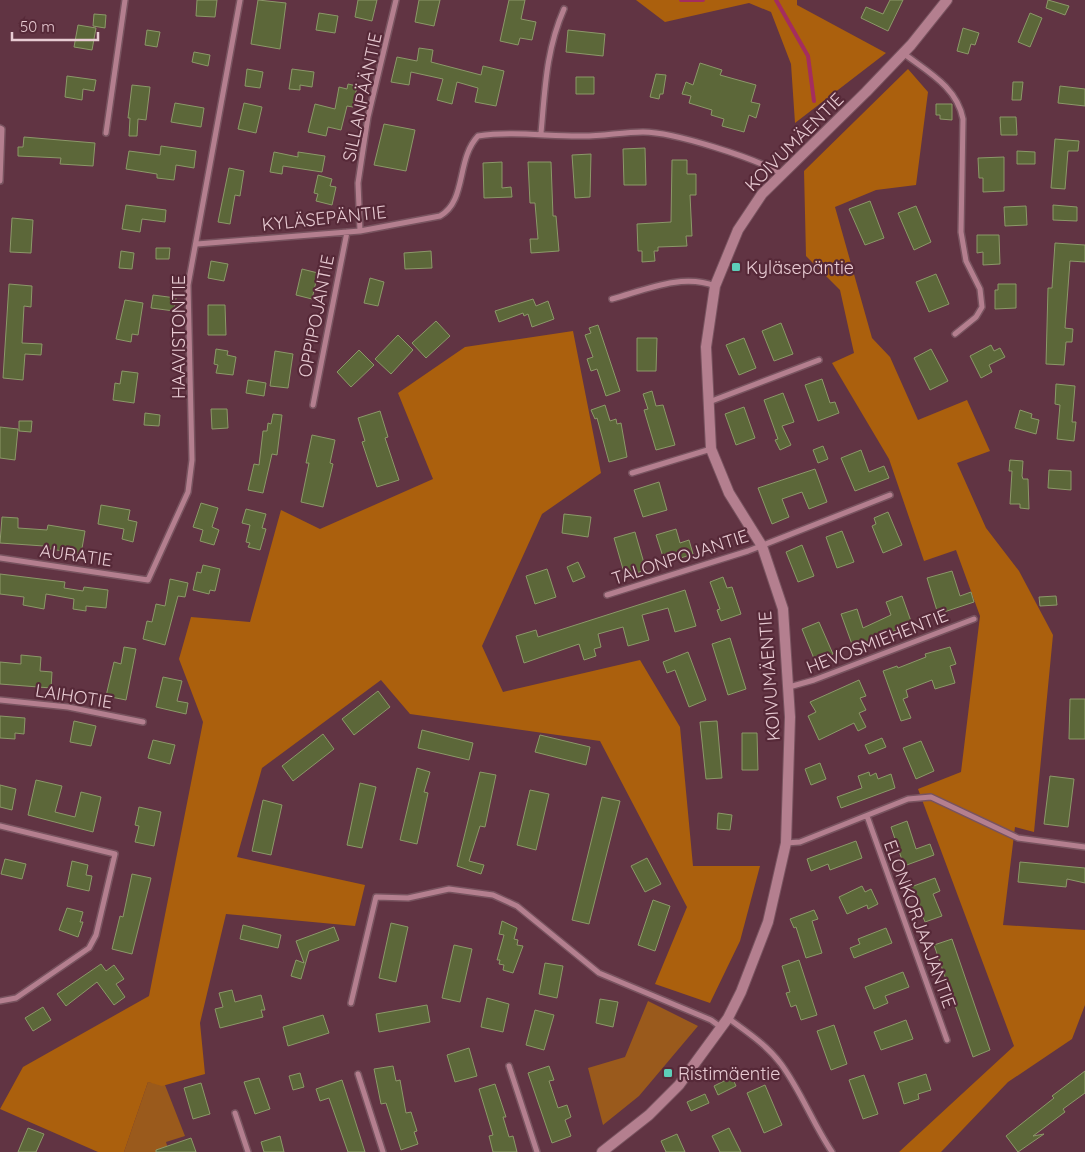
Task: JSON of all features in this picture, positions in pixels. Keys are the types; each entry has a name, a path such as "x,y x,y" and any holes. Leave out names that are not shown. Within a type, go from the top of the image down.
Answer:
{"street":[{"path":"106,133 125,0"},
{"name":"HAAVISTONTIE","path":"148,580 188,492 192,460 188,285 240,0"},
{"name":"SILLANPÄÄNTIE","path":"360,231 358,184 368,117 396,0"},
{"name":"KOIVUMÄENTIE","path":"602,1152 623,1138 679,1085 728,1018 741,992 768,922 786,843 789,780 789,687 783,609 762,546 729,493 712,449 706,347 715,286 744,220 762,194 903,53 947,0"},
{"path":"541,133 546,68 553,34 564,9"},
{"path":"903,53 940,80 960,106 963,119 961,232 966,261 980,289 982,307 976,317 955,334"},
{"path":"0,128 2,129 0,181"},
{"name":"KYLÄSEPÄNTIE","path":"197,244 360,231 440,216 449,211 455,201 468,149 478,136 541,133 578,136 645,132 673,137 756,160 782,174"},
{"name":"OPPIPOJANTIE","path":"313,405 347,232"},
{"path":"612,299 681,280 702,281 715,286"},
{"path":"708,402 819,360"},
{"path":"632,472 712,449"},
{"name":"TALONPOJANTIE","path":"607,595 762,546 890,495"},
{"name":"AURATIE","path":"0,558 148,580"},
{"name":"HEVOSMIEHENTIE","path":"789,687 814,680 974,619"},
{"name":"LAIHOTIE","path":"0,700 68,707 143,722"},
{"path":"786,843 800,842 908,799 930,797 1018,838 1085,848"},
{"name":"ELONKORJAAJANTIE","path":"867,816 947,1040"},
{"path":"0,826 115,854 96,936 89,948 16,998 0,1001"},
{"path":"351,1003 376,896 408,898 449,889 493,895 517,906 598,973 711,1020 722,1028"},
{"path":"728,1018 764,1045 780,1063 794,1082 832,1152"},
{"path":"509,1066 536,1152"},
{"path":"358,1074 383,1152"},
{"path":"235,1113 248,1152"}],"shaded area":[{"path":"636,0 797,0 797,5 886,53 795,123 791,64 771,12 749,3 665,22"},
{"path":"908,69 928,92 916,185 876,190 835,207 872,338 890,357 918,420 967,400 990,451 957,463 986,528 1019,571 1053,635 1034,832 1015,827 1003,925 1085,930 1085,1005 1072,1039 1008,1082 941,1152 899,1152 1014,1046 918,789 961,772 980,616 956,550 924,561 889,459 832,363 854,353 840,290 806,256 804,171"},
{"path":"573,331 601,473 542,514 482,646 503,692 640,660 680,727 693,866 760,866 740,941 710,1003 655,984 687,907 600,741 410,714 381,680 262,768 237,857 365,885 355,926 226,914 200,1023 205,1074 162,1086 148,1082 124,1152 98,1152 0,1109 23,1067 149,996 203,722 179,659 191,617 250,622 281,510 320,529 433,479 398,393 465,347"},
{"path":"648,1001 698,1026 639,1096 603,1125 588,1068 625,1057"},
{"path":"148,1082 165,1085 185,1136 166,1142 169,1152 124,1152"}],"building":[{"path":"197,0 217,0 215,17 196,16"},
{"path":"258,0 286,3 280,49 251,44"},
{"path":"358,0 377,0 372,21 355,17"},
{"path":"419,0 440,0 434,26 415,22"},
{"path":"509,0 525,0 521,19 536,22 532,40 520,38 518,45 500,41"},
{"path":"890,0 903,0 888,31 861,18 866,7 883,14"},
{"path":"1048,0 1069,6 1065,15 1046,8"},
{"path":"319,13 338,16 335,33 316,30"},
{"path":"1030,13 1042,18 1030,47 1018,42"},
{"path":"94,14 106,15 105,28 93,26"},
{"path":"78,25 96,28 92,50 74,47"},
{"path":"963,28 979,33 975,45 971,44 968,54 957,51"},
{"path":"147,30 160,32 157,47 145,45"},
{"path":"568,30 605,34 603,56 566,52"},
{"path":"419,48 433,50 431,62 481,75 483,66 504,71 496,106 475,102 478,88 457,82 452,104 437,100 443,79 411,72 409,85 391,82 397,57 417,61"},
{"path":"194,52 210,55 208,66 192,62"},
{"path":"700,63 722,70 720,75 756,85 751,102 760,104 756,118 749,115 744,132 722,126 724,119 711,115 712,110 689,103 691,96 682,94 686,82 693,85"},
{"path":"247,69 263,72 260,88 245,86"},
{"path":"292,69 314,72 312,87 300,85 300,90 289,89"},
{"path":"656,74 666,75 663,94 660,94 659,99 650,97"},
{"path":"67,76 96,80 94,91 83,89 82,100 65,97"},
{"path":"576,77 594,77 594,94 576,94"},
{"path":"1013,82 1023,82 1021,100 1012,100"},
{"path":"348,84 357,86 353,107 347,106 341,130 328,127 326,136 308,132 315,104 335,109 339,87 347,89"},
{"path":"132,85 150,87 146,120 138,119 137,136 129,136 130,118 128,118"},
{"path":"1060,86 1085,89 1085,106 1058,103"},
{"path":"175,103 204,108 201,127 171,122"},
{"path":"244,103 262,107 256,133 238,129"},
{"path":"936,104 952,104 952,120 940,119 940,115 936,115"},
{"path":"1000,117 1016,117 1017,135 1001,135"},
{"path":"384,124 415,130 406,171 374,165"},
{"path":"24,137 95,143 93,166 60,164 61,158 18,156 18,147 23,147"},
{"path":"1055,139 1079,141 1078,151 1068,151 1065,189 1051,188"},
{"path":"161,146 196,151 194,168 176,165 174,180 157,178 157,174 126,169 129,151 160,155"},
{"path":"645,148 646,185 624,185 623,149"},
{"path":"1017,151 1035,152 1035,164 1017,164"},
{"path":"274,152 298,157 298,152 325,156 322,172 283,166 282,174 270,172"},
{"path":"591,154 590,197 575,198 572,155"},
{"path":"1004,157 1004,191 983,192 983,178 979,178 978,158"},
{"path":"672,160 687,160 687,174 696,174 696,195 690,195 692,236 686,236 687,246 658,247 658,251 654,251 655,261 642,262 642,251 638,251 637,224 671,222"},
{"path":"502,162 502,188 511,187 512,197 484,198 483,163"},
{"path":"528,162 551,162 553,216 556,216 559,251 531,253 530,239 538,239 535,203 530,203"},
{"path":"229,168 244,171 240,196 235,195 230,224 218,222"},
{"path":"318,175 332,179 330,186 336,187 332,205 316,201 318,194 314,193"},
{"path":"870,201 884,238 865,245 849,209"},
{"path":"126,205 166,210 165,222 142,219 140,232 122,229"},
{"path":"1053,205 1077,207 1077,221 1053,220"},
{"path":"916,206 931,242 914,250 898,213"},
{"path":"1026,206 1027,225 1005,226 1004,207"},
{"path":"12,218 33,220 31,253 10,252"},
{"path":"977,235 999,235 1000,264 983,265 983,252 977,253"},
{"path":"1055,243 1085,245 1085,262 1070,261 1065,328 1073,329 1072,342 1066,342 1064,365 1046,364 1048,288 1052,288"},
{"path":"156,248 170,248 169,259 156,259"},
{"path":"121,251 134,253 132,269 119,268"},
{"path":"431,251 432,268 405,269 404,253"},
{"path":"211,261 228,264 224,281 208,278"},
{"path":"302,269 318,273 312,299 296,295"},
{"path":"936,274 949,304 929,312 916,282"},
{"path":"370,278 384,282 378,306 364,303"},
{"path":"9,284 32,286 31,307 24,306 22,343 42,344 41,355 25,354 23,380 3,378"},
{"path":"998,284 1016,284 1016,308 995,309 995,290 998,290"},
{"path":"153,295 176,298 174,311 151,308"},
{"path":"533,299 536,306 548,301 554,319 532,327 528,314 524,316 523,313 499,322 495,311"},
{"path":"125,300 143,303 138,335 132,334 131,342 116,339"},
{"path":"208,305 225,305 226,335 208,335"},
{"path":"436,321 450,336 426,358 412,343"},
{"path":"781,323 793,354 774,361 762,331"},
{"path":"598,325 620,391 606,396 597,369 591,371 587,359 593,357 585,335 591,333 589,328"},
{"path":"398,335 413,350 391,374 375,359"},
{"path":"637,338 657,338 656,371 637,371"},
{"path":"744,338 756,368 739,375 726,345"},
{"path":"991,345 994,351 1000,348 1005,357 989,365 992,372 981,378 970,356"},
{"path":"216,349 228,351 227,355 236,357 233,375 216,373 218,365 214,364"},
{"path":"931,349 948,381 930,390 914,358"},
{"path":"359,350 374,365 351,387 337,372"},
{"path":"275,351 293,354 288,388 270,386"},
{"path":"122,371 138,373 134,403 113,400 115,383 120,384"},
{"path":"822,379 830,403 835,402 839,413 818,421 805,385"},
{"path":"248,380 266,383 264,396 246,393"},
{"path":"1056,384 1075,386 1072,422 1076,422 1074,441 1057,439 1060,405 1055,404"},
{"path":"652,391 656,406 663,405 675,445 656,450 644,410 648,409 643,394"},
{"path":"783,393 794,422 782,426 791,445 780,450 775,440 778,439 764,400"},
{"path":"605,405 610,421 616,419 617,424 621,423 627,457 609,462 597,418 595,419 591,410"},
{"path":"744,407 755,438 736,445 725,414"},
{"path":"211,409 227,409 228,428 212,429"},
{"path":"1020,410 1032,414 1031,418 1039,420 1036,434 1015,428"},
{"path":"380,411 388,437 385,438 399,480 377,487 362,442 365,441 358,418"},
{"path":"145,413 160,415 159,426 144,425"},
{"path":"273,414 282,415 277,455 272,454 263,493 248,490 254,464 259,465 263,431 267,431 268,423 271,424"},
{"path":"19,421 32,421 31,432 19,431"},
{"path":"0,427 18,429 15,460 0,458"},
{"path":"312,435 335,440 330,463 333,464 323,507 301,502 309,463 306,463"},
{"path":"823,446 828,459 818,463 813,450"},
{"path":"861,450 869,472 884,466 889,478 855,491 841,458"},
{"path":"1010,460 1023,461 1022,476 1023,479 1028,479 1029,509 1020,508 1020,504 1010,504 1012,471 1009,471"},
{"path":"815,469 827,502 809,509 802,492 782,499 789,517 772,524 758,488"},
{"path":"1049,470 1071,471 1071,490 1048,488"},
{"path":"659,482 667,510 643,517 634,490"},
{"path":"201,503 218,508 212,527 219,530 214,545 200,541 203,530 193,527"},
{"path":"101,505 130,510 128,520 137,522 133,542 122,539 124,529 98,524"},
{"path":"246,509 266,514 262,528 266,529 260,550 248,547 250,543 246,542 250,525 242,523"},
{"path":"888,512 902,545 883,553 872,526 876,524 874,518"},
{"path":"564,514 591,517 588,537 562,533"},
{"path":"2,517 18,518 18,528 47,530 48,525 85,531 81,554 44,548 44,546 0,543"},
{"path":"676,529 680,543 689,540 693,554 665,563 656,535"},
{"path":"842,531 854,562 837,568 826,537"},
{"path":"635,532 646,570 625,576 614,538"},
{"path":"802,545 814,576 798,582 786,552"},
{"path":"578,562 585,577 573,582 567,567"},
{"path":"203,565 220,569 215,591 210,590 209,594 193,590 197,572 201,573"},
{"path":"547,569 556,597 535,604 526,576"},
{"path":"952,571 960,596 971,592 974,602 938,614 927,578"},
{"path":"0,574 65,582 64,588 83,591 84,587 108,590 106,608 86,606 86,611 73,609 74,599 46,594 44,609 23,605 24,597 0,594"},
{"path":"723,577 727,588 732,587 741,614 721,621 717,610 720,609 710,582"},
{"path":"170,579 188,583 185,597 178,596 165,645 143,639 147,621 152,622 156,604 165,606"},
{"path":"685,590 696,626 675,632 668,608 642,615 649,640 628,646 623,627 598,634 601,647 594,649 596,656 584,660 579,644 524,663 516,636 536,630 538,637"},
{"path":"902,596 912,624 853,647 841,614 857,609 863,628 891,615 886,602"},
{"path":"1056,596 1057,605 1040,606 1039,597"},
{"path":"819,622 833,654 815,661 802,629"},
{"path":"730,638 746,689 728,695 712,644"},
{"path":"124,647 136,649 126,700 106,696 114,662 121,664"},
{"path":"950,647 956,664 950,666 955,683 935,689 932,680 906,690 908,697 903,699 911,718 901,721 883,671 897,666 898,668 926,657 925,654"},
{"path":"688,652 706,700 689,707 675,670 667,673 663,662"},
{"path":"21,655 41,657 40,671 52,672 51,688 0,684 0,662 21,664"},
{"path":"163,677 182,681 177,701 188,703 186,714 156,707"},
{"path":"859,680 866,696 860,698 866,710 859,713 866,727 858,731 854,723 819,740 808,716 816,712 810,702"},
{"path":"378,691 390,707 354,735 342,719"},
{"path":"1070,699 1085,699 1085,739 1069,739"},
{"path":"0,716 25,718 24,734 15,733 15,739 0,738"},
{"path":"74,721 96,726 91,746 70,742"},
{"path":"717,721 722,778 706,779 700,722"},
{"path":"422,730 473,743 469,760 418,748"},
{"path":"742,733 757,733 758,770 742,770"},
{"path":"323,734 334,749 293,781 282,766"},
{"path":"540,735 590,747 586,765 535,752"},
{"path":"882,738 886,747 869,754 865,745"},
{"path":"153,740 175,745 170,764 148,758"},
{"path":"921,741 934,771 916,779 903,748"},
{"path":"820,763 826,779 811,785 805,769"},
{"path":"417,768 430,772 424,792 428,793 417,844 400,840"},
{"path":"480,772 496,775 485,827 480,826 469,861 484,865 481,874 457,866"},
{"path":"869,772 870,776 876,773 878,779 891,774 895,788 841,808 837,797 862,788 858,776"},
{"path":"1050,776 1074,779 1068,827 1044,824"},
{"path":"36,780 62,786 55,812 75,817 81,792 101,797 93,832 28,815"},
{"path":"360,783 376,787 362,848 347,845"},
{"path":"0,785 16,789 12,810 0,807"},
{"path":"530,790 549,794 536,850 517,845"},
{"path":"602,797 620,801 589,924 572,920"},
{"path":"263,800 282,805 271,855 252,851"},
{"path":"139,807 161,812 154,846 135,842 139,826 135,825"},
{"path":"718,813 732,815 730,830 717,829"},
{"path":"907,821 916,849 930,844 934,855 904,866 891,827"},
{"path":"856,841 862,858 830,870 828,864 811,871 807,859"},
{"path":"647,858 661,884 645,892 631,866"},
{"path":"5,859 26,864 22,879 1,874"},
{"path":"72,861 88,865 86,875 92,876 89,891 67,886"},
{"path":"1020,862 1085,868 1085,883 1067,879 1066,887 1018,882"},
{"path":"132,874 151,878 132,954 112,949 120,916 123,917"},
{"path":"935,878 940,891 933,894 942,916 925,922 911,887"},
{"path":"862,886 865,892 871,889 878,904 868,909 867,905 847,914 839,897"},
{"path":"653,900 670,906 655,951 638,945"},
{"path":"67,908 83,912 80,922 83,922 78,937 59,930"},
{"path":"814,910 818,919 812,921 822,953 806,958 796,927 794,928 790,919"},
{"path":"502,921 517,928 514,939 518,940 517,945 523,946 513,973 503,970 504,965 499,964 500,960 497,960 504,935 499,934"},
{"path":"391,923 408,927 396,982 379,978"},
{"path":"243,925 281,935 278,948 240,939"},
{"path":"334,927 339,940 309,951 301,979 291,976 296,960 304,963 296,941"},
{"path":"886,928 892,943 854,958 850,948 860,944 858,939"},
{"path":"952,939 990,1050 973,1057 934,945"},
{"path":"454,945 472,949 460,1002 442,998"},
{"path":"799,960 817,1015 801,1020 796,1005 791,1007 786,993 790,992 782,966"},
{"path":"545,963 563,966 557,998 539,994"},
{"path":"101,964 106,971 114,965 124,979 116,984 125,997 114,1005 97,982 66,1006 57,994"},
{"path":"903,972 909,987 885,996 888,1003 874,1009 865,987"},
{"path":"232,990 235,1002 261,995 265,1010 261,1010 263,1017 220,1028 215,1009 223,1007 219,993"},
{"path":"487,998 509,1004 503,1032 481,1027"},
{"path":"600,999 618,1002 613,1027 596,1023"},
{"path":"427,1005 430,1022 379,1032 376,1014"},
{"path":"43,1007 51,1020 33,1031 25,1018"},
{"path":"535,1010 554,1015 544,1050 526,1045"},
{"path":"323,1015 329,1033 288,1046 283,1027"},
{"path":"906,1020 913,1039 881,1050 874,1032"},
{"path":"834,1025 847,1064 831,1070 817,1031"},
{"path":"469,1048 477,1076 455,1082 447,1055"},
{"path":"393,1066 396,1081 400,1080 406,1113 411,1112 417,1131 414,1132 418,1144 401,1150 386,1103 381,1104 374,1069"},
{"path":"549,1066 554,1080 549,1081 558,1108 567,1105 571,1117 565,1120 571,1136 552,1143 528,1073"},
{"path":"1085,1071 1085,1093 1063,1109 1065,1112 1033,1136 1044,1134 1018,1152 1006,1136 1054,1098 1052,1096"},
{"path":"300,1073 304,1087 293,1090 289,1076"},
{"path":"926,1074 931,1090 918,1094 919,1099 904,1104 898,1083"},
{"path":"864,1075 878,1114 863,1119 849,1080"},
{"path":"732,1077 736,1086 718,1095 714,1086"},
{"path":"259,1078 270,1109 255,1114 244,1082"},
{"path":"342,1080 365,1152 348,1152 329,1098 320,1101 316,1089"},
{"path":"201,1083 210,1114 193,1119 184,1088"},
{"path":"495,1084 506,1117 503,1117 509,1137 513,1136 517,1152 493,1152 489,1136 493,1135 479,1089"},
{"path":"765,1085 782,1125 764,1133 747,1093"},
{"path":"705,1094 709,1103 691,1111 687,1102"},
{"path":"28,1128 44,1134 36,1152 18,1152"},
{"path":"729,1128 741,1152 720,1152 712,1136"},
{"path":"677,1134 685,1152 666,1152 661,1141"},
{"path":"280,1136 284,1152 264,1152 261,1142"},
{"path":"191,1138 196,1152 156,1152 156,1150"}],"waterway":[{"path":"681,0 703,0"},
{"path":"776,0 808,56 814,101"}],"place":[{"name":"Kyläsepäntie","path":"736,267"},
{"name":"Ristimäentie","path":"668,1073"}]}
